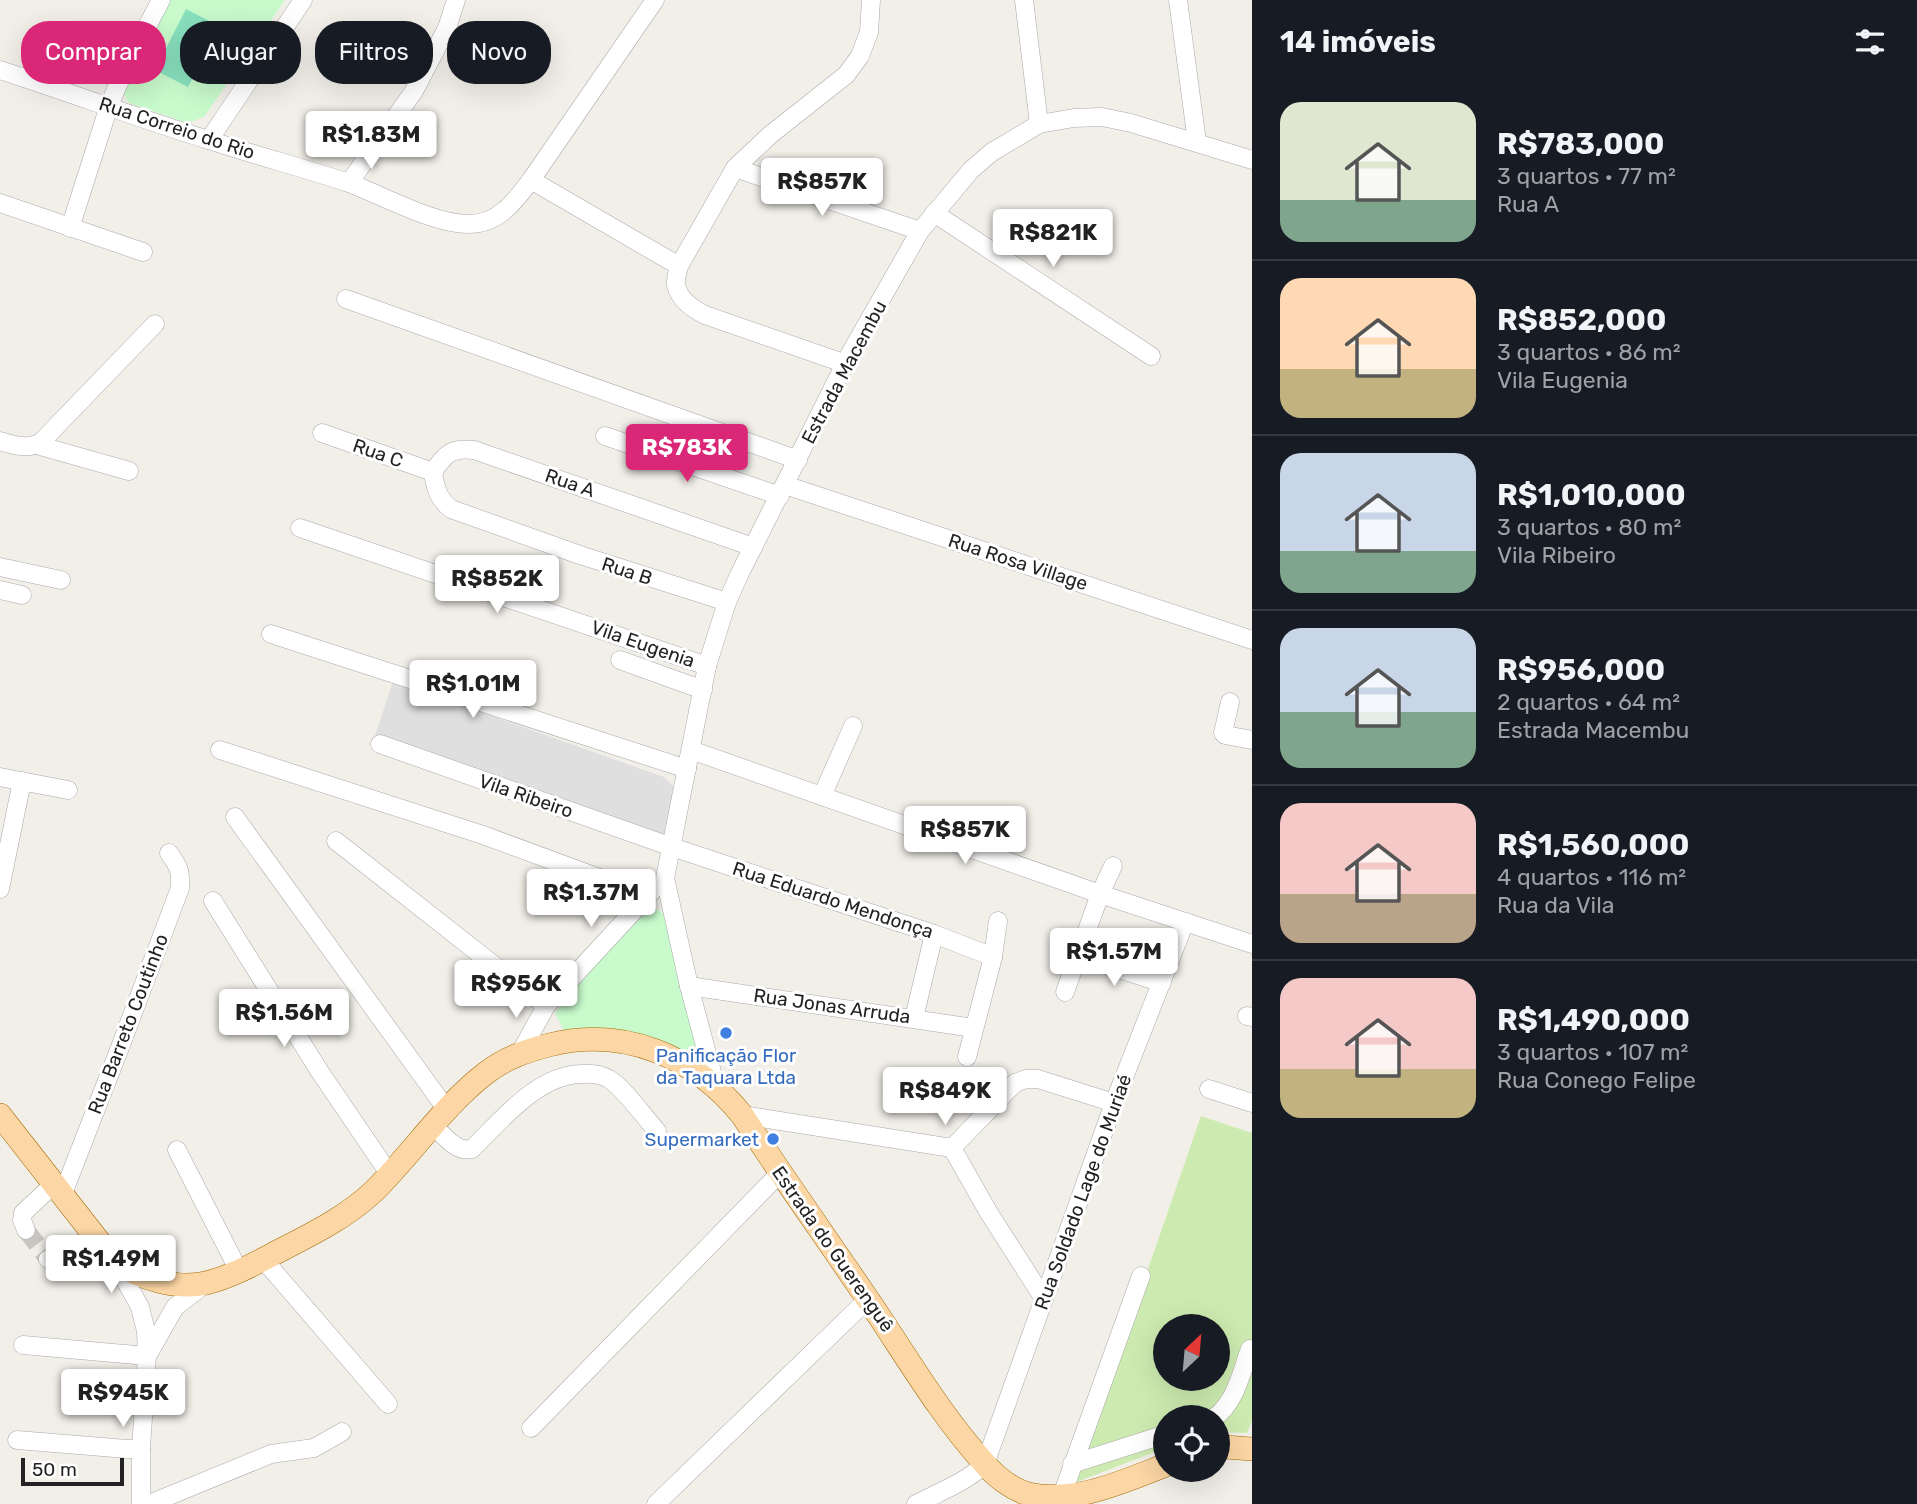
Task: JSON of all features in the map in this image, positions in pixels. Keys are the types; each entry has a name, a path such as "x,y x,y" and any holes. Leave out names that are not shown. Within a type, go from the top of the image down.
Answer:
{"main road":[{"name":"Estrada do Guerenguê","path":"0,1115 115,1262 138,1274 163,1282 206,1283 263,1259 338,1220 359,1205 390,1175 440,1118 486,1072 503,1061 520,1053 565,1041 613,1040 653,1049 701,1075 716,1087 741,1115 945,1414 985,1464 1016,1489 1023,1499 1082,1496 1153,1470"},
{"path":"1230,1447 1252,1449"}],"street":[{"path":"70,228 109,106 126,66 161,0"},
{"path":"209,140 303,0"},
{"path":"349,183 414,90 447,28 456,0"},
{"name":"Rua Correio do Rio","path":"0,69 209,140 349,183 443,221 472,224 499,216 510,206 531,180 655,0"},
{"path":"846,364 705,315 691,308 676,284 679,266 735,168 770,135 846,75 860,56 869,32 871,0"},
{"path":"1024,0 1039,124"},
{"path":"1178,0 1197,142"},
{"name":"Estrada Macembu","path":"716,1087 689,986 665,878 707,666 738,575 846,364 920,231 971,170 992,152 1039,124 1102,117 1131,123 1252,160"},
{"path":"735,168 920,231"},
{"path":"531,180 679,266"},
{"path":"0,203 143,253"},
{"path":"934,213 1151,356"},
{"path":"346,299 798,460"},
{"path":"37,445 155,324"},
{"name":"Rua C","path":"322,433 433,472"},
{"name":"Rua Rosa Village","path":"606,436 1252,640"},
{"path":"0,441 37,445 129,471"},
{"name":"Rua A","path":"433,472 441,460 455,450 474,450 753,547"},
{"name":"Rua B","path":"433,472 435,489 444,504 451,509 580,555 727,602"},
{"name":"Vila Eugenia","path":"300,528 707,666"},
{"path":"0,566 61,580"},
{"path":"0,590 22,595"},
{"path":"271,634 687,769"},
{"path":"620,660 703,690"},
{"path":"1230,702 1223,733 1252,740"},
{"path":"822,796 853,726"},
{"name":"Vila Ribeiro","path":"380,744 672,847"},
{"path":"220,750 483,835 648,896"},
{"path":"691,750 1252,944"},
{"path":"0,777 68,790"},
{"path":"0,889 22,781"},
{"path":"235,817 460,1149 472,1149 509,1112 547,1083 575,1074 595,1073 609,1079 657,1131"},
{"path":"336,841 546,1006"},
{"name":"Rua Eduardo Mendonça","path":"672,847 934,934 993,957"},
{"name":"Rua Barreto Coutinho","path":"57,1191 119,1050 180,888 181,873 169,853"},
{"path":"1065,992 1113,866"},
{"path":"520,1053 546,1006 665,878"},
{"path":"214,901 320,1072 390,1175"},
{"path":"967,1057 993,957 998,921"},
{"name":"Rua Soldado Lage do Muriaé","path":"985,1464 1114,1103 1185,922"},
{"path":"914,1018 934,934"},
{"path":"1079,956 1162,984"},
{"name":"Rua Jonas Arruda","path":"689,986 974,1027"},
{"path":"952,1148 1015,1083 1026,1079 1038,1079 1114,1103"},
{"path":"1209,1089 1252,1103"},
{"path":"741,1115 952,1148"},
{"path":"952,1148 989,1213 1044,1298"},
{"path":"177,1150 239,1271"},
{"path":"531,1428 780,1173"},
{"path":"26,1230 22,1220 23,1213 57,1191"},
{"path":"48,1259 65,1264 96,1240"},
{"path":"263,1259 388,1404"},
{"path":"115,1262 142,1312 146,1331 141,1504"},
{"path":"1061,1498 1141,1276"},
{"path":"142,1312 148,1287 163,1282 171,1287 175,1294 175,1307"},
{"path":"147,1356 175,1307 206,1283"},
{"path":"656,1504 868,1299"},
{"path":"23,1345 147,1356"},
{"path":"1227,1405 1250,1349"},
{"path":"149,1504 271,1454 314,1448 342,1432"},
{"path":"1072,1464 1153,1438"},
{"path":"17,1440 141,1449"},
{"path":"916,1504 961,1481 985,1464"}],"shaded area":[{"path":"393,681 664,777 675,788 666,838 375,736"}],"green space":[{"path":"170,0 285,0 270,21 180,21 180,84 227,84 204,117 188,123 129,103 122,91 126,84 166,84 166,21 159,21"},
{"path":"186,9 209,21 180,21 180,83 166,76 166,48"},
{"path":"643,904 658,910 670,921 709,1076 697,1067 568,1039 555,1013"},
{"path":"1201,1116 1252,1133 1252,1420 1247,1433 1230,1432 1230,1405 1153,1405 1153,1453 1074,1483"}],"tunnel":[{"path":"26,1230 48,1259"}],"place":[{"name":"Panificação Flor da Taquara Ltda","path":"726,1033"},
{"name":"Supermarket","path":"773,1139"}]}
